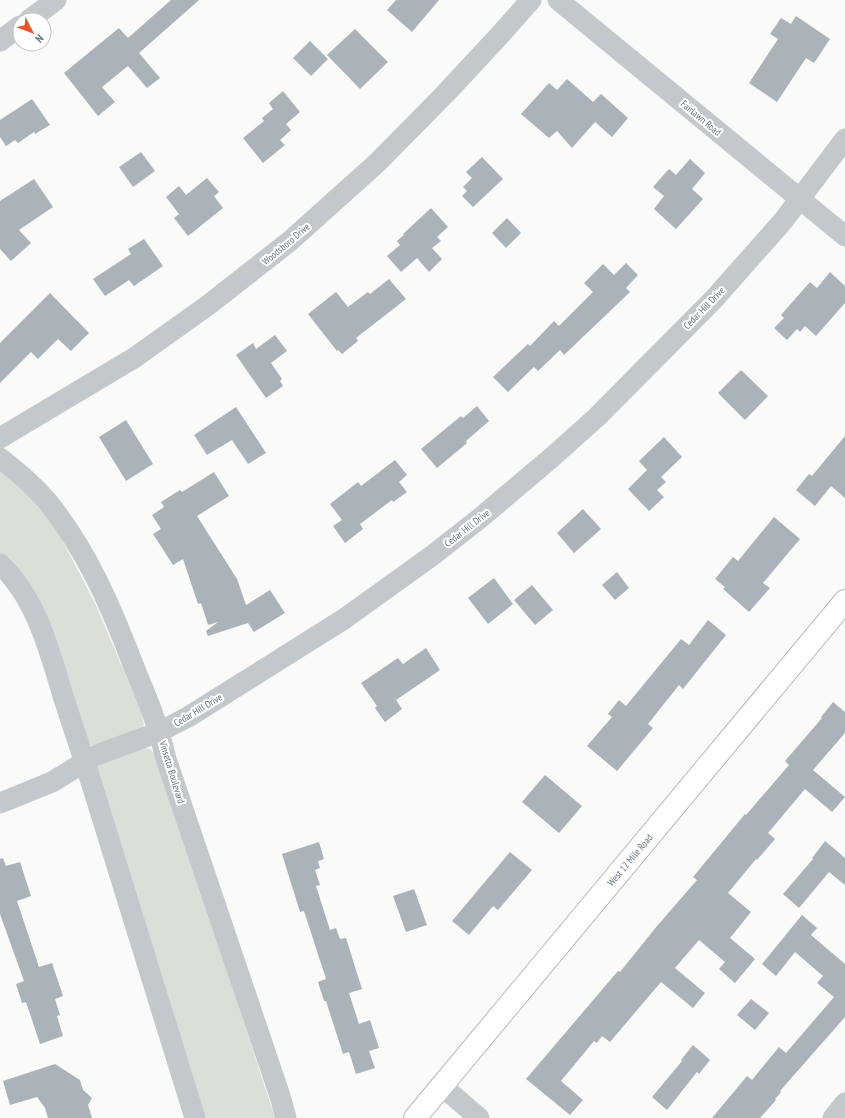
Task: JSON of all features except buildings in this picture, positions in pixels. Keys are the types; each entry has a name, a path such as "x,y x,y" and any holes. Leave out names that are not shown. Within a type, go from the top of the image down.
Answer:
{"main road":[{"name":"West 12 Mile Road","path":"415,1118 845,601"}],"street":[{"path":"40,12 56,0"},
{"name":"Woodsboro Drive","path":"0,438 134,358 207,306 290,241 378,162 445,94 531,0"},
{"name":"Fairlawn Road","path":"558,0 845,236"},
{"path":"0,41 12,32"},
{"name":"Cedar Hill Drive","path":"0,803 52,782 94,756 159,732 188,717 344,619 433,555 516,488 597,416 714,299 783,222 845,139"},
{"name":"Vinsetta Boulevard","path":"0,458 18,472 47,501 69,532 104,594 119,627 159,732 166,759 280,1096 286,1118"},
{"path":"0,564 21,588 47,644 195,1118"},
{"path":"442,1086 479,1118"},
{"path":"833,1118 845,1103"}],"shaded area":[{"path":"0,470 31,498 58,532 95,603 141,711 144,725 138,732 97,745 90,745 85,738 49,626 30,584 0,553"},
{"path":"141,747 150,749 158,758 275,1118 205,1118 96,765"}]}
